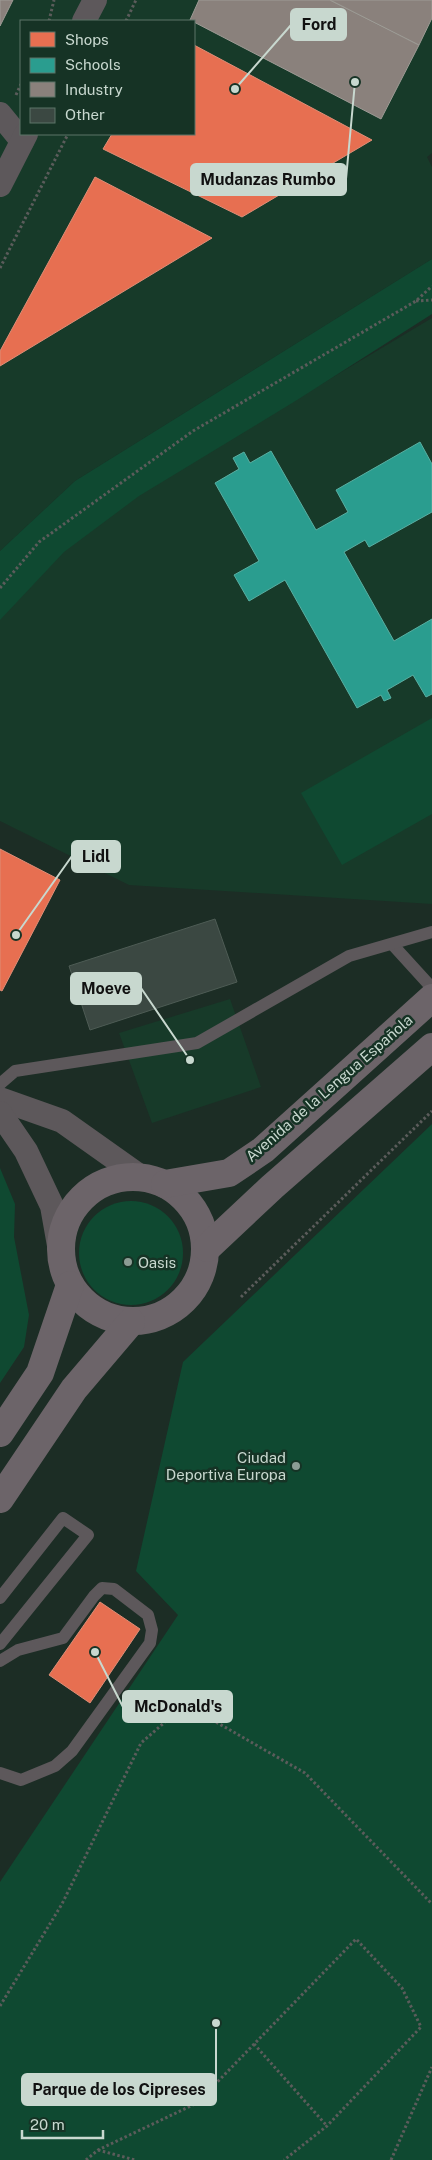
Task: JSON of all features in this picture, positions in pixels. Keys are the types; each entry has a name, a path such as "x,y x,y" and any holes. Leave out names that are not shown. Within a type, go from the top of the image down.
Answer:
{"highway":[{"name":"Avenida de la Lengua Española","path":"153,1180 229,1173 262,1150 432,998"},
{"path":"207,1248 272,1187 432,1047"},
{"path":"116,1179 153,1180 185,1198 202,1223 207,1248 204,1270 192,1292 171,1311 148,1320 131,1322 106,1317 86,1304 70,1285 61,1257 63,1232 74,1208 91,1190 116,1179"},
{"path":"0,1433 40,1373 70,1285"},
{"path":"0,1499 74,1389 131,1322"}],"street":[{"path":"85,20 95,0"},
{"path":"0,114 20,134"},
{"path":"0,185 24,138"},
{"path":"0,1099 62,1121 153,1180"},
{"path":"0,1113 26,1151 52,1206 61,1257"}],"lane":[{"path":"0,1084 15,1071 197,1043 349,956 432,932"},
{"path":"392,944 432,988"},
{"path":"0,1598 64,1518 88,1535 0,1644"},
{"path":"0,1661 18,1650 63,1638 102,1588 114,1589 148,1615 152,1630 150,1643 72,1752 55,1766 21,1780 0,1772"}],"path":[{"path":"49,20 54,0"},
{"path":"126,20 136,0"},
{"path":"0,268 67,135"},
{"path":"0,588 39,542 193,431 416,301 432,286"},
{"path":"416,301 432,300"},
{"path":"241,1297 432,1111"},
{"path":"0,2006 62,1904 141,1743 173,1715 216,1722 305,1773 432,1904"},
{"path":"86,2160 98,2150 197,2103 356,1939 402,1988 421,2027 327,2126 284,2160"},
{"path":"254,2044 327,2126"},
{"path":"390,2160 432,2067"},
{"path":"98,2150 135,2160"}],"shaded area":[{"path":"0,0 432,0 432,153 427,157 432,167 432,259 75,481 0,551"},
{"path":"432,259 432,314 297,400 139,496 64,552 0,620 0,551 75,481"},
{"path":"432,318 432,904 129,885 0,821 0,615 63,551 157,482"},
{"path":"432,718 432,814 342,865 301,793"},
{"path":"230,999 261,1087 152,1123 119,1033"},
{"path":"432,1124 432,2160 0,2160 0,1882 178,1615 136,1571 183,1362"},
{"path":"0,1168 15,1204 14,1237 29,1315 24,1347 0,1383"},
{"path":"131,1201 151,1205 168,1216 179,1233 183,1253 179,1273 168,1290 151,1301 131,1305 111,1301 94,1290 83,1273 79,1253 83,1233 94,1216 111,1205"}],"building: Shops":[{"path":"195,46 372,140 242,217 103,149 111,135 195,135"},
{"path":"95,177 212,238 0,366 0,351"},
{"path":"0,849 60,880 2,991 0,990"},
{"path":"100,1602 140,1629 90,1703 49,1675"}],"building: Schools":[{"path":"420,442 432,464 432,512 369,547 365,540 344,552 394,641 432,619 432,694 426,697 413,675 387,690 391,698 384,701 381,695 357,708 285,580 249,601 234,575 259,561 215,483 239,469 233,458 244,452 250,463 271,451 316,530 348,512 336,490"}],"building: Industry":[{"path":"0,0 13,0 0,26"},
{"path":"199,0 330,0 419,45 381,119 195,23 195,20 190,20"},
{"path":"330,0 432,0 432,18 419,45"}],"building: Other":[{"path":"215,919 237,982 90,1030 69,966"}],"place":[{"name":"Mudanzas Rumbo","path":"355,82"},
{"name":"Ford","path":"235,89"},
{"name":"Lidl","path":"16,935"},
{"name":"Moeve","path":"190,1060"},
{"name":"Oasis","path":"128,1262"},
{"name":"Ciudad Deportiva Europa","path":"296,1466"},
{"name":"McDonald's","path":"95,1652"},
{"name":"Parque de los Cipreses","path":"216,2023"}]}
